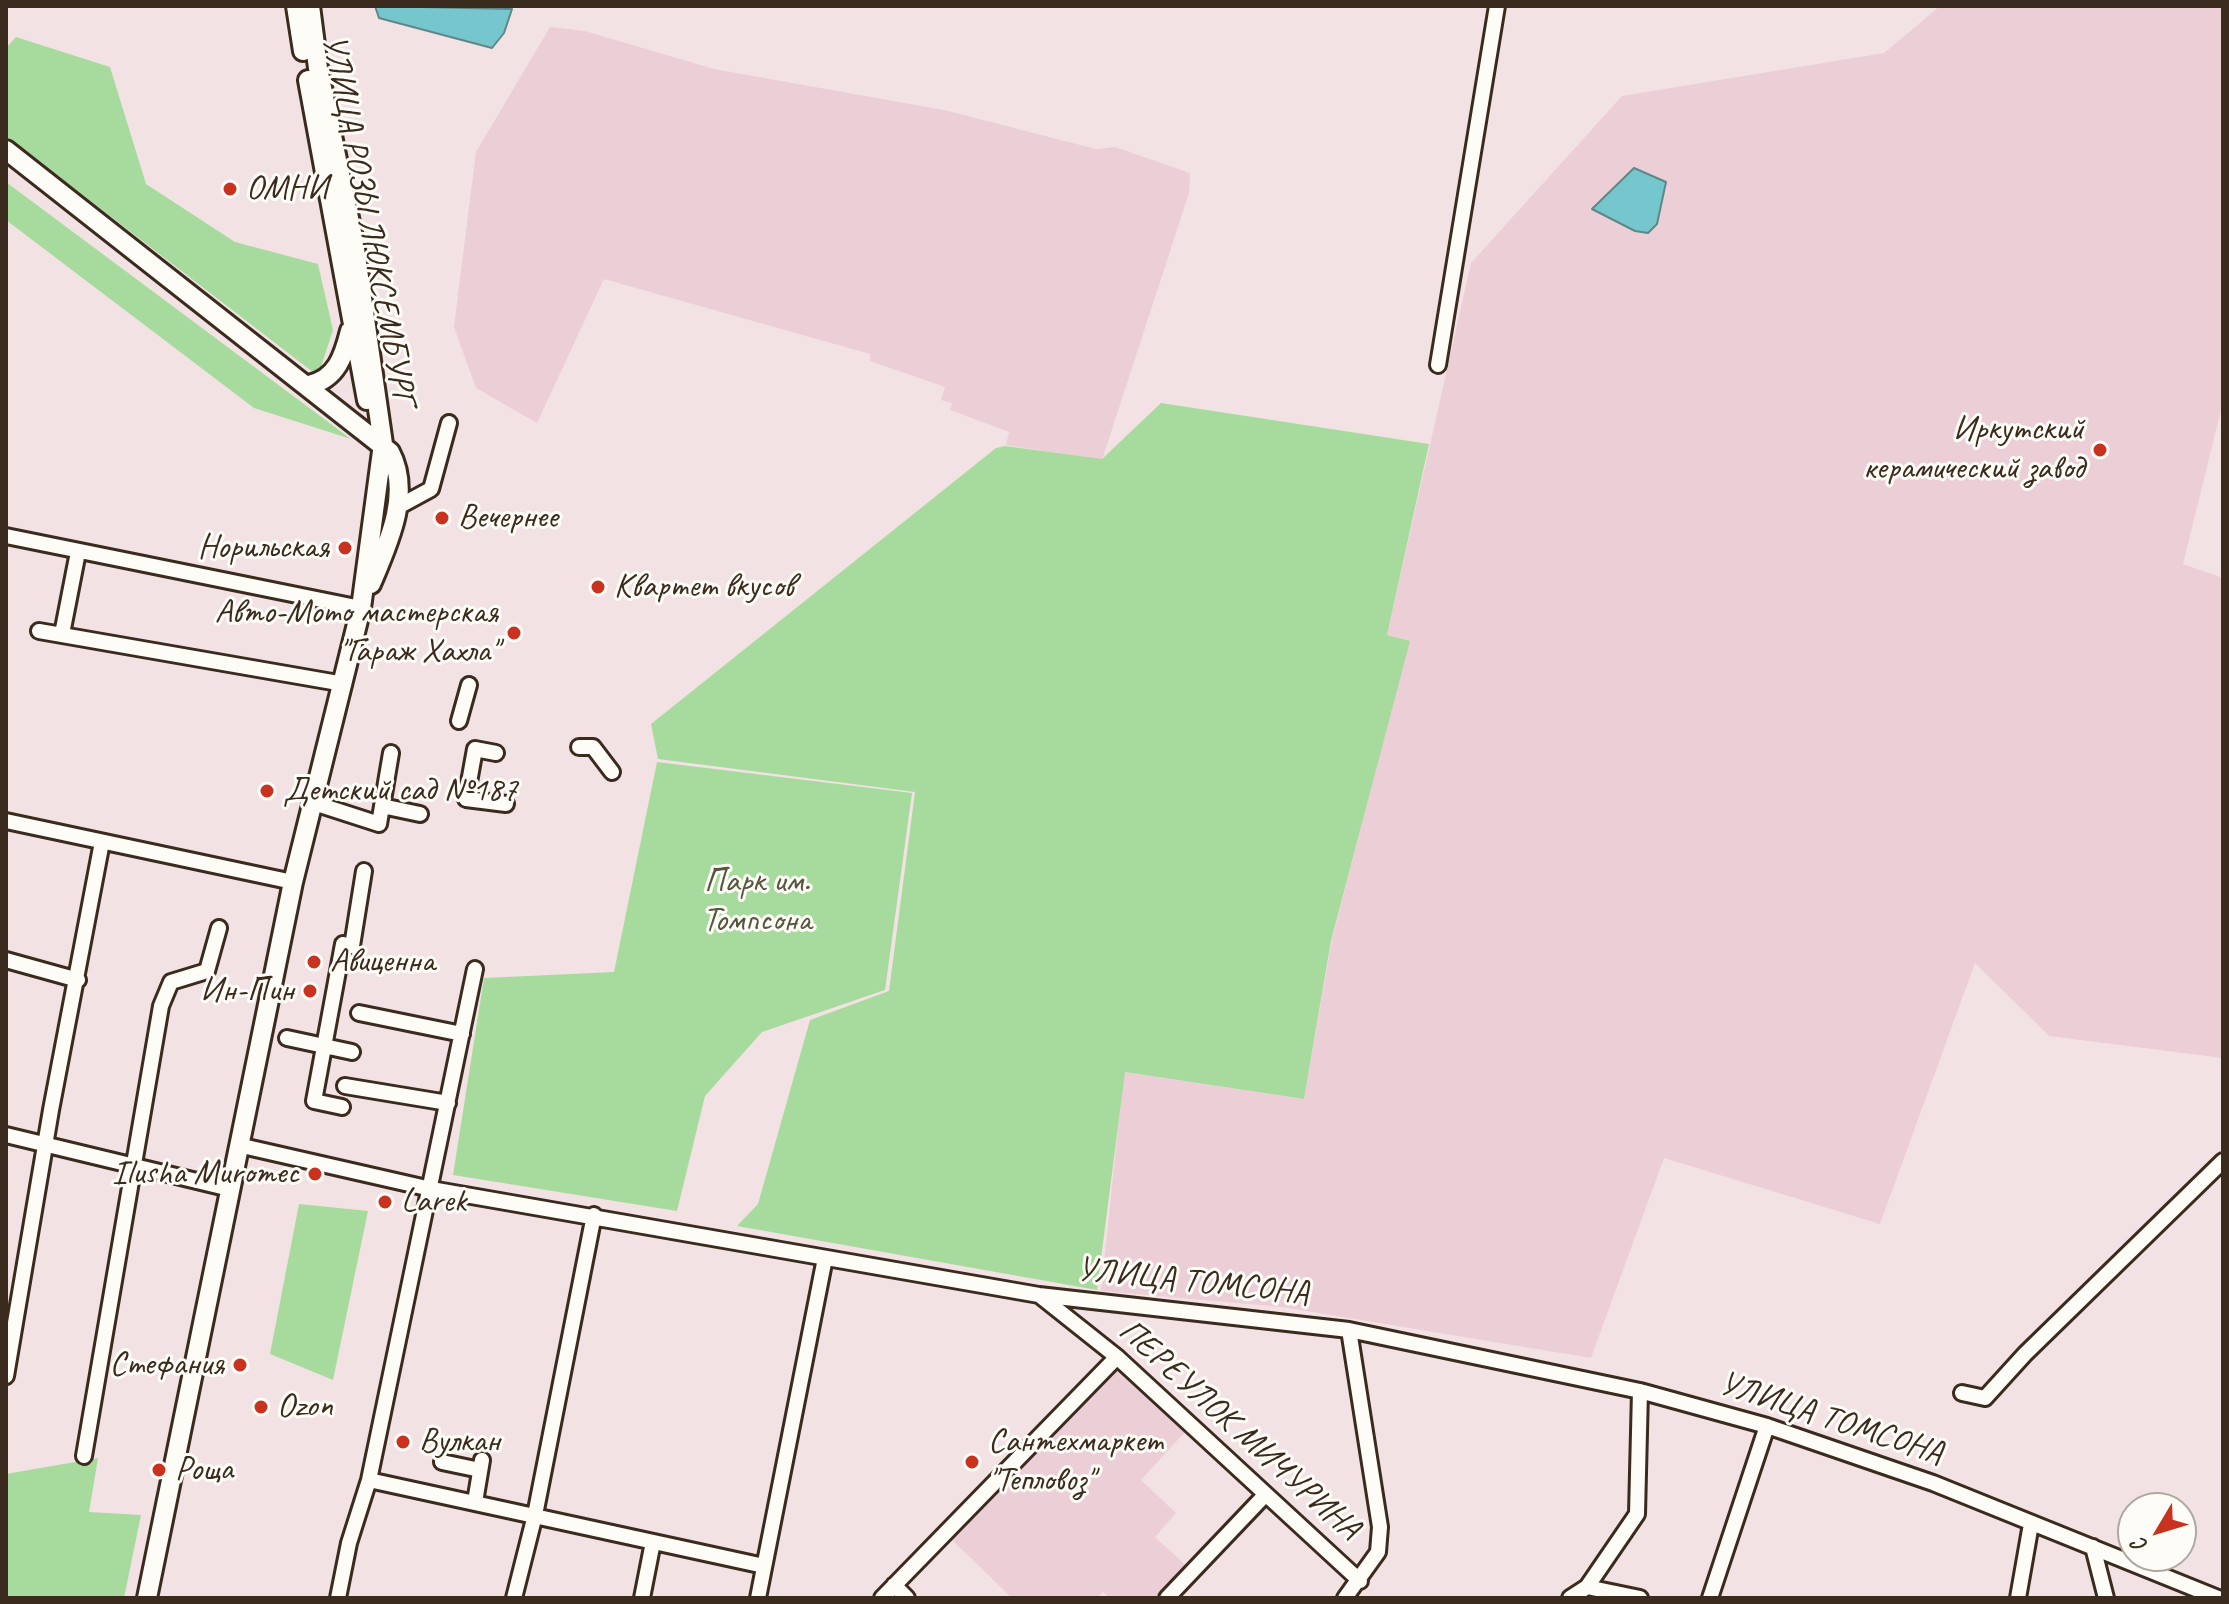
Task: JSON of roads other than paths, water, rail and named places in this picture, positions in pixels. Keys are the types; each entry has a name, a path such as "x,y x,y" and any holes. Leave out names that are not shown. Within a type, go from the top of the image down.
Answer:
{"main road":[{"name":"УЛИЦА РОЗЫ ЛЮКСЕМБУРГ","path":"147,1598 293,882 361,608 383,444 312,69 296,6"},
{"name":"УЛИЦА РОЗЫ ЛЮКСЕМБУРГ","path":"310,6 312,69"},
{"path":"6,150 383,444 396,464 396,508 390,540 361,608"},
{"name":"УЛИЦА РОЗЫ ЛЮКСЕМБУРГ","path":"346,244 351,327 375,431 383,444"},
{"path":"309,385 320,383 339,365 351,327"}],"street":[{"path":"1438,365 1497,6"},
{"path":"396,508 431,489 449,423"},
{"path":"6,536 361,608"},
{"path":"62,634 78,552"},
{"path":"39,631 344,684"},
{"path":"459,721 469,685"},
{"path":"579,747 593,747 612,772"},
{"path":"496,753 475,749 466,799 506,804"},
{"path":"314,803 379,824 391,753"},
{"path":"382,806 420,814"},
{"path":"6,821 293,882"},
{"path":"6,1376 45,1145 102,842"},
{"path":"342,1107 314,1101 364,871"},
{"path":"84,1456 165,989 179,978 207,971 219,928"},
{"path":"6,960 78,980"},
{"path":"338,1598 349,1543 369,1480 475,969"},
{"path":"359,1013 462,1034"},
{"path":"287,1038 352,1052"},
{"path":"345,1086 448,1103"},
{"path":"6,1135 230,1189"},
{"name":"УЛИЦА ТОМСОНА","path":"238,1145 431,1189 1039,1295 1349,1330 1640,1391 1767,1426 1933,1483 2117,1556"},
{"path":"1962,1393 1985,1398 1993,1391 2025,1354 2223,1161"},
{"path":"514,1598 535,1515 594,1215"},
{"path":"758,1598 825,1258"},
{"name":"ПЕРЕУЛОК МИЧУРИНА","path":"1039,1295 1117,1357 1360,1581"},
{"path":"1345,1598 1378,1552 1380,1527 1349,1330"},
{"path":"882,1598 1117,1357"},
{"path":"1570,1598 1587,1587 1637,1514 1640,1391"},
{"path":"1710,1598 1767,1426"},
{"path":"442,1462 481,1465 475,1502"},
{"path":"369,1480 764,1566"},
{"path":"1167,1598 1265,1495"},
{"path":"2018,1598 2031,1524"},
{"path":"642,1598 653,1542"},
{"path":"2093,1547 2106,1598"},
{"path":"2147,1572 2194,1598"},
{"path":"2156,1572 2218,1598"},
{"path":"894,1585 907,1598"},
{"path":"1587,1587 1640,1598"}],"water":[{"path":"375,6 512,9 504,33 492,48 379,18"},
{"path":"1634,168 1666,182 1657,224 1648,233 1635,231 1592,209"}],"place":[{"name":"ОМНИ","path":"230,189"},
{"name":"Иркутский керамический завод","path":"2100,450"},
{"name":"Вечернее","path":"442,518"},
{"name":"Норильская","path":"345,548"},
{"name":"Квартет вкусов","path":"598,587"},
{"name":"Авто-Мото мастерская \"Гараж Хахла\"","path":"514,633"},
{"name":"Детский сад №187","path":"267,791"},
{"name":"Авиценна","path":"314,962"},
{"name":"Ин-Пин","path":"310,991"},
{"name":"Ilusha Muromec","path":"315,1174"},
{"name":"Larek","path":"385,1202"},
{"name":"Стефания","path":"240,1365"},
{"name":"Ozon","path":"261,1407"},
{"name":"Вулкан","path":"403,1442"},
{"name":"Сантехмаркет \"Тепловоз\"","path":"972,1462"},
{"name":"Роща","path":"159,1470"}],"park label":[{"name":"Парк им. Томпсона","path":"757,902"}]}
